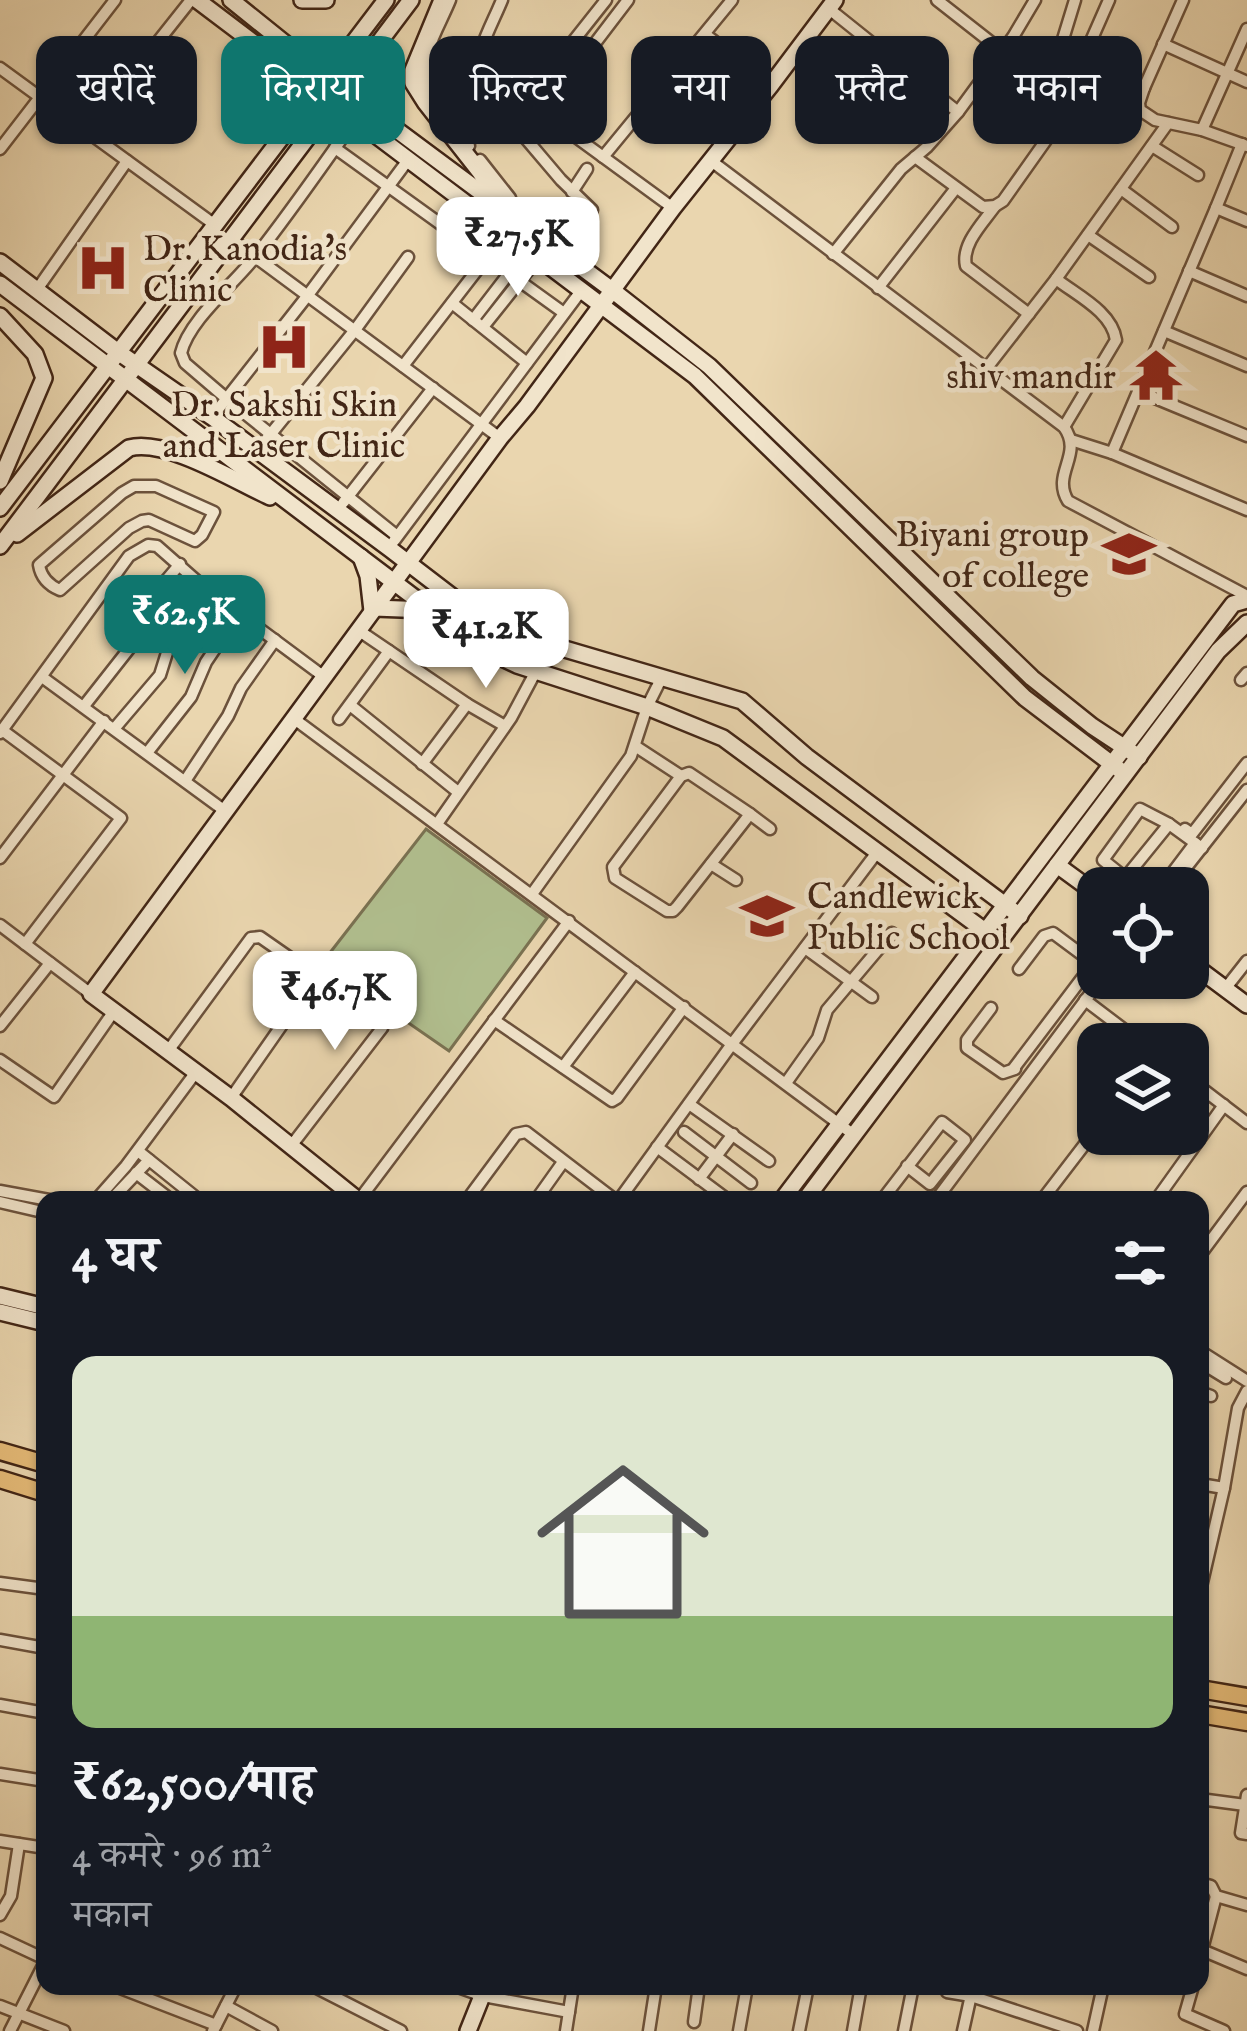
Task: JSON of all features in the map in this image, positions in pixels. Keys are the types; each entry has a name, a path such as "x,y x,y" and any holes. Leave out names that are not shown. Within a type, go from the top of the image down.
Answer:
{"main road":[{"path":"0,1451 36,1461"},
{"path":"0,1479 36,1490"},
{"path":"1209,1691 1247,1697"},
{"path":"1209,1716 1247,1722"}],"street":[{"path":"87,36 115,0"},
{"path":"165,36 194,0 249,36"},
{"path":"232,0 271,36"},
{"path":"302,0 326,0"},
{"path":"359,36 386,0"},
{"path":"384,36 411,0"},
{"path":"446,0 413,70 413,83 508,213"},
{"path":"489,36 502,0"},
{"path":"628,0 554,97 551,110 554,121 673,208"},
{"path":"603,157 732,0"},
{"path":"937,0 983,36"},
{"path":"1012,36 1035,0"},
{"path":"1064,36 1075,0"},
{"path":"1093,36 1109,0"},
{"path":"1112,453 1245,145 1148,117 1140,110 1138,103 1183,0"},
{"path":"577,36 603,3 616,19"},
{"path":"771,85 832,4 958,112"},
{"path":"1202,130 1247,29"},
{"path":"1163,44 1247,82"},
{"path":"0,68 36,94"},
{"path":"833,254 973,91"},
{"path":"0,148 36,102"},
{"path":"986,369 1168,123"},
{"path":"405,143 508,213 710,366 1032,678 1139,758"},
{"path":"105,144 215,225"},
{"path":"0,508 276,144"},
{"path":"0,546 303,144"},
{"path":"337,144 256,257 193,329 181,353 185,363 271,435 342,504"},
{"path":"387,144 695,376 1025,698 1125,774"},
{"path":"530,144 592,210"},
{"path":"91,994 393,581 723,144"},
{"path":"1029,314 966,266 963,255 1044,144"},
{"path":"1152,146 1198,175"},
{"path":"334,148 564,313"},
{"path":"915,157 983,207 995,206"},
{"path":"212,417 408,160"},
{"path":"710,160 1064,428 1072,446 1062,492 1068,501 1247,598"},
{"path":"36,291 128,161"},
{"path":"572,192 587,169"},
{"path":"878,288 956,188"},
{"path":"1121,189 1172,227"},
{"path":"1216,208 1247,221"},
{"path":"404,366 505,234"},
{"path":"1088,235 1149,277"},
{"path":"231,239 500,438"},
{"path":"478,323 532,254"},
{"path":"257,452 408,257"},
{"path":"0,262 113,359 125,379 481,648 723,738 1000,942"},
{"path":"1189,272 1247,296"},
{"path":"1056,279 1104,315 1117,340 1064,428"},
{"path":"0,284 113,359 138,365 257,452 342,504 493,628 742,700 807,757 1012,911"},
{"path":"393,542 581,291"},
{"path":"452,303 527,363"},
{"path":"0,316 35,354 44,378 0,482"},
{"path":"1164,331 1247,366"},
{"path":"342,504 433,388"},
{"path":"1138,391 1247,436"},
{"path":"1071,440 1247,510"},
{"path":"0,546 128,448 142,444 295,508"},
{"path":"134,486 156,486 214,512 196,541 149,520 130,528 60,590 40,574 39,565 134,486"},
{"path":"146,547 149,520"},
{"path":"130,528 146,547"},
{"path":"25,944 121,818 1,731 129,556 157,546 207,590 323,676"},
{"path":"361,557 373,610"},
{"path":"84,706 132,645 146,604 180,564"},
{"path":"0,858 64,775 160,674 170,643 207,590"},
{"path":"812,1191 1000,942 1012,911 1084,797 1233,604 1247,598"},
{"path":"373,610 431,610"},
{"path":"147,753 191,697 206,662 239,613"},
{"path":"789,1191 984,932 1057,866 1218,651 1247,623"},
{"path":"358,630 505,726"},
{"path":"184,781 275,640"},
{"path":"339,719 389,651"},
{"path":"437,824 505,726 536,671"},
{"path":"42,676 225,811"},
{"path":"532,894 631,756 661,679"},
{"path":"422,764 467,704"},
{"path":"350,705 458,792"},
{"path":"293,718 854,1135"},
{"path":"1092,726 1136,730"},
{"path":"1080,742 1090,765 1084,797"},
{"path":"635,746 681,776 694,774 770,829"},
{"path":"1183,867 1226,789 1247,763"},
{"path":"681,776 613,873 667,911 673,911 750,814"},
{"path":"1226,789 1245,793"},
{"path":"1178,867 1245,793"},
{"path":"1150,805 1199,842"},
{"path":"1107,867 1103,858 1143,809 1199,842"},
{"path":"1134,867 1169,824"},
{"path":"624,1191 878,851"},
{"path":"711,864 736,880"},
{"path":"1057,866 1077,880"},
{"path":"366,1191 569,921"},
{"path":"0,925 348,1191"},
{"path":"786,1083 818,1038 826,1010 892,933"},
{"path":"991,1008 967,1040 967,1048 1004,1073 1014,1068 1089,964 1053,933 1044,936 1019,969"},
{"path":"168,1051 251,938 260,938 316,976 382,1028 291,1146"},
{"path":"805,948 872,998"},
{"path":"1225,989 1247,961"},
{"path":"0,1026 50,963"},
{"path":"563,1067 635,972"},
{"path":"231,1098 316,976"},
{"path":"1209,977 1247,1005"},
{"path":"943,1191 1085,1000 1115,1023"},
{"path":"494,1020 612,1101 683,1007"},
{"path":"0,1060 54,1097 114,1011"},
{"path":"1014,1068 1027,1078"},
{"path":"104,1191 196,1072"},
{"path":"1209,1094 1247,1123"},
{"path":"689,1104 769,1161"},
{"path":"1162,1191 1224,1105"},
{"path":"889,1191 907,1166 942,1122 965,1140 930,1184 907,1166"},
{"path":"474,1191 516,1134 526,1132 604,1191"},
{"path":"684,1132 751,1184"},
{"path":"699,1179 733,1134"},
{"path":"657,1148 716,1191"},
{"path":"138,1150 188,1191"},
{"path":"1049,1191 1077,1154"},
{"path":"119,1191 149,1160"},
{"path":"542,1191 563,1162"},
{"path":"136,1173 159,1191"},
{"path":"0,1190 36,1197"},
{"path":"1209,1243 1247,1192"},
{"path":"0,1202 36,1211"},
{"path":"0,1296 36,1304"},
{"path":"0,1312 36,1321"},
{"path":"1209,1357 1247,1381"},
{"path":"1209,1368 1226,1378"},
{"path":"1209,1532 1224,1489 1238,1408 1247,1391"},
{"path":"1209,1486 1224,1489"},
{"path":"0,1583 36,1588"},
{"path":"0,1640 36,1646"},
{"path":"0,1705 36,1711"},
{"path":"0,1774 36,1780"},
{"path":"1209,1799 1246,1800 1241,1833 1247,1834"},
{"path":"0,1840 36,1847"},
{"path":"0,1915 11,1895 20,1844"},
{"path":"1209,1885 1216,1896 1209,1923"},
{"path":"1216,1896 1247,1905"},
{"path":"0,1938 36,1956"},
{"path":"1209,1956 1247,1969"},
{"path":"10,2031 36,1979"},
{"path":"137,1995 215,2028 232,1995"},
{"path":"331,1995 401,2031"},
{"path":"468,2031 482,1995"},
{"path":"500,1995 569,2012"},
{"path":"566,2031 572,1995"},
{"path":"650,2031 655,1995"},
{"path":"694,2021 704,1995"},
{"path":"739,2031 745,1995"},
{"path":"800,2031 806,1995"},
{"path":"853,2031 859,1995"},
{"path":"904,2031 911,1995"},
{"path":"962,2031 971,1995"},
{"path":"981,1995 1077,2031"},
{"path":"1093,2031 1101,1995"},
{"path":"1180,2031 1190,1995"},
{"path":"0,2006 64,2031"},
{"path":"226,2006 272,2031"},
{"path":"1185,2014 1224,2031"},
{"path":"364,2031 372,2016"}],"green space":[{"path":"426,829 547,918 449,1051 322,963"}],"place":[{"name":"Dr. Kanodia's Clinic","path":"103,268"},
{"name":"Dr. Sakshi Skin and Laser Clinic","path":"284,347"},
{"name":"shiv mandir","path":"1156,375"},
{"name":"Biyani group of college","path":"1129,554"},
{"name":"Candlewick Public School","path":"767,916"}]}
